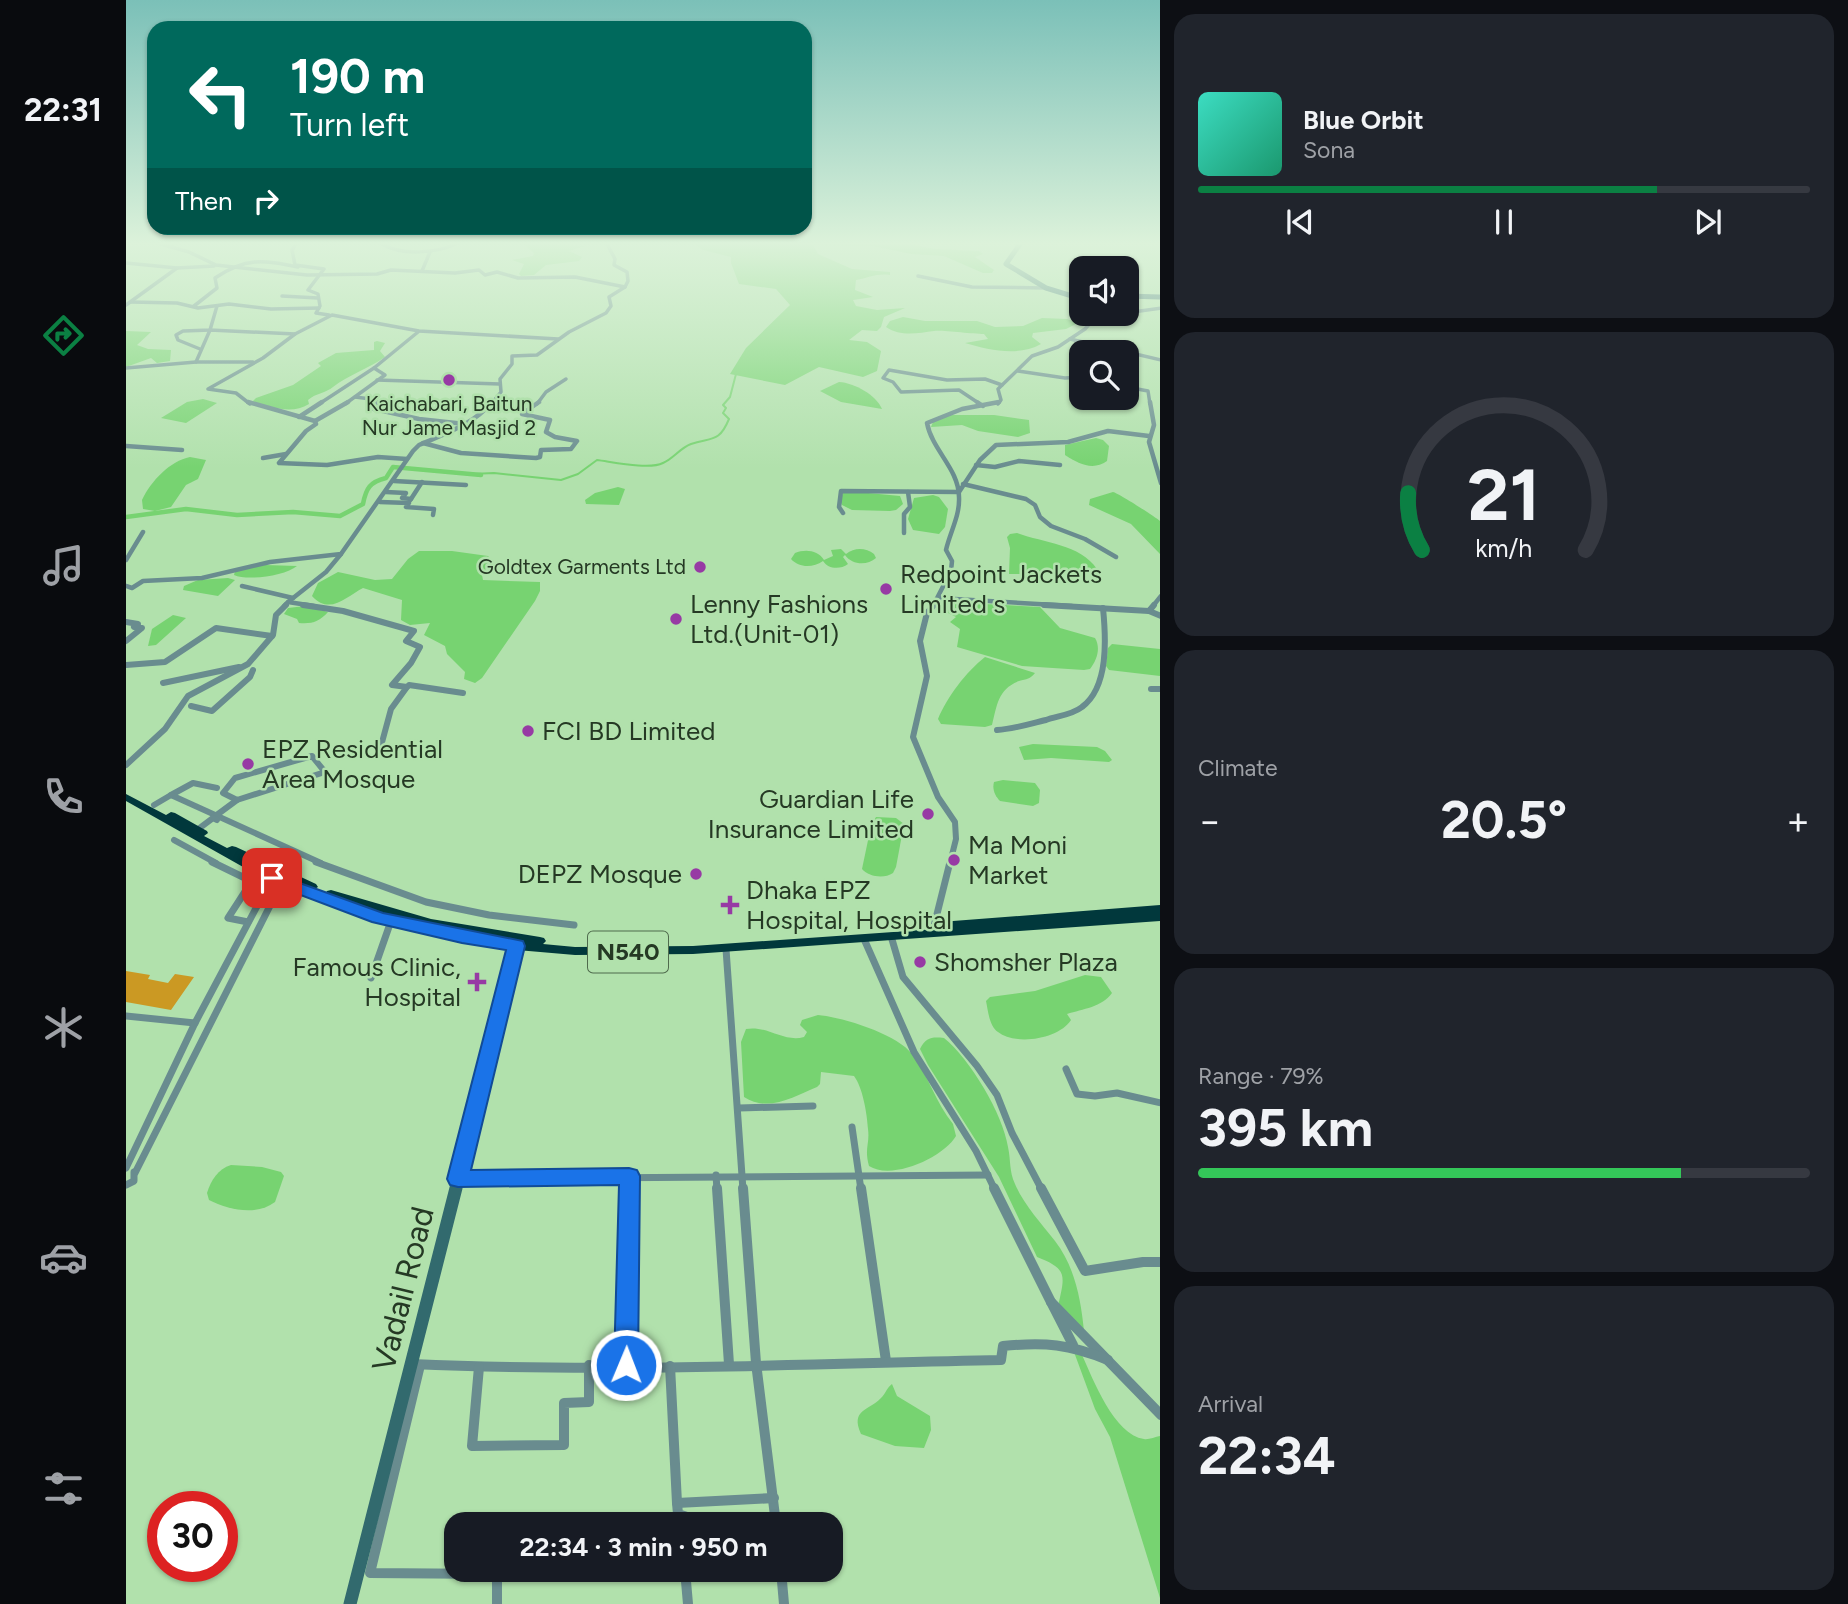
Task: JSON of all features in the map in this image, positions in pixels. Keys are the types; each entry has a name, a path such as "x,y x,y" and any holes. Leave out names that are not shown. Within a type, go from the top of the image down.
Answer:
{"highway":[{"name":"N540","path":"126,789 197,830 325,892 430,923 533,940 621,945 709,943 1160,909"},
{"name":"N540","path":"129,801 277,880 391,921 516,946 601,952 726,948 1160,917"}],"street":[{"path":"196,362 213,319"},
{"path":"324,319 295,334 208,389 238,393 244,395 250,404 315,421 385,375 373,368"},
{"path":"353,319 419,331 558,339"},
{"path":"126,765 165,729 188,696 245,667 272,636 275,615 326,572 380,502 405,461 423,443 467,425 495,401 501,392 500,379 512,365 512,356 537,355 558,339 595,319"},
{"path":"959,492 939,455 927,424 962,409 998,404 998,389 1032,356 1045,353 1086,326"},
{"path":"200,349 178,340 178,331 295,334"},
{"path":"298,418 373,368 419,331"},
{"path":"1070,339 1074,340"},
{"path":"1139,355 1160,359"},
{"path":"126,368 196,362 254,362"},
{"path":"983,406 959,390 901,392 893,382 883,378 889,370 947,380 985,379 1002,385"},
{"path":"1018,371 1069,378"},
{"path":"423,443 461,453 536,458 540,457 541,450 571,449 576,441 555,437 546,432 550,420 522,414 535,407 546,392 566,379"},
{"path":"377,380 500,384"},
{"path":"1139,389 1148,391 1154,425 1149,436 1160,483"},
{"path":"355,397 371,399 380,404 374,409 408,418 432,423 467,425"},
{"path":"1153,420 1160,419"},
{"path":"315,421 316,424 306,431 279,463 327,465 378,457 405,461"},
{"path":"934,926 956,839 955,822 938,797 913,737 927,676 920,641 927,613 938,598 951,571 952,561 946,550 955,524 959,492 976,465 996,445 1068,442 1108,431 1149,436"},
{"path":"126,446 182,450"},
{"path":"264,458 286,454"},
{"path":"976,465 995,467 1017,461 1060,465"},
{"path":"394,481 466,485"},
{"path":"407,505 422,482"},
{"path":"963,484 1026,499 1035,505 1040,516 1051,526 1085,539 1116,557"},
{"path":"843,513 839,507 841,491 959,492"},
{"path":"386,492 406,493 402,498 407,505"},
{"path":"904,533 904,514 910,507 908,492"},
{"path":"380,502 434,509 433,515"},
{"path":"126,560 129,551 143,532"},
{"path":"128,588 143,581 202,578 270,562 341,554"},
{"path":"242,586 414,631 407,641 420,647 411,663 392,685 463,693"},
{"path":"1149,611 1160,596"},
{"path":"938,598 1149,611 1160,616"},
{"path":"997,730 1016,730 1083,707 1094,695 1102,666 1105,634 1103,608"},
{"path":"126,622 138,624 134,627 142,628 126,641"},
{"path":"126,666 165,662 216,628 272,636"},
{"path":"163,682 245,667"},
{"path":"191,706 212,712 250,677 253,670"},
{"path":"381,746 391,709 407,687"},
{"path":"1151,689 1160,689"},
{"path":"197,830 237,800 325,772 312,756 235,778 213,790 237,800"},
{"path":"223,793 235,778"},
{"path":"154,805 193,783 217,788"},
{"path":"172,795 215,817 406,896 459,909 574,925"},
{"path":"174,840 249,880 250,884 228,918 248,922"},
{"path":"129,1171 195,1023 248,922 277,880"},
{"path":"129,1171 277,880"},
{"path":"371,978 391,921"},
{"path":"891,936 903,978 998,1095 1012,1133 1085,1271 1160,1262"},
{"path":"864,939 914,1052 988,1175 1073,1345"},
{"name":"Vadail Road","path":"350,1604 416,1365 458,1179 516,946"},
{"path":"726,948 756,1363 775,1512"},
{"path":"126,1016 195,1023"},
{"path":"1066,1069 1077,1094 1095,1096 1117,1093 1160,1103"},
{"path":"739,1108 813,1106"},
{"path":"852,1127 886,1362"},
{"path":"126,1185 134,1181 129,1171"},
{"path":"716,1175 729,1364"},
{"path":"458,1179 988,1175"},
{"path":"626,1365 629,1176"},
{"path":"1051,1302 1160,1415"},
{"path":"498,1604 497,1574 370,1573 416,1365 670,1366 1001,1360 1003,1346 1052,1341 1073,1345 1108,1360"},
{"path":"480,1367 472,1446 564,1445 565,1403 589,1402 589,1365"},
{"path":"670,1366 676,1512"},
{"path":"678,1509 774,1498"},
{"path":"678,1509 682,1512"},
{"path":"686,1582 688,1604"},
{"path":"781,1582 784,1604"}],"shaded area":[{"path":"776,319 883,319 877,331 862,330 849,340 867,342 881,351 877,371 863,377 819,367 785,385 730,374 746,348"},
{"path":"897,319 977,321 995,327 1023,326 1040,319 1067,319 1069,326 1072,326 1033,333 1032,337 1041,344 1013,351 965,343 988,339 984,334 938,331 904,333 886,327 890,321"},
{"path":"126,331 151,332 137,345 148,349 171,350 170,361 157,363 151,358 126,367"},
{"path":"374,342 385,343 380,351 385,357 311,398 308,400 309,404 296,409 281,409 252,402 256,398 293,385 321,366 318,363 336,353 374,350"},
{"path":"839,382 864,391 875,399 882,409 841,402 820,391"},
{"path":"203,399 217,403 186,423 161,418 187,402"},
{"path":"950,415 994,415 1029,420 1030,433 1018,437 978,431 962,425 931,427 933,422"},
{"path":"1096,438 1109,446 1107,461 1102,464 1086,465 1065,455 1065,445"},
{"path":"190,457 206,460 198,479 186,485 171,507 155,511 143,509 142,500 156,479 168,467"},
{"path":"618,487 625,489 619,505 586,504 585,500 595,493"},
{"path":"1113,492 1160,521 1160,554 1131,524 1089,505 1090,499"},
{"path":"843,493 900,496 903,504 890,511 852,510 842,505 840,501"},
{"path":"933,495 939,497 948,509 945,527 939,534 913,530 908,519 914,498"},
{"path":"1017,533 1071,549 1081,554 1097,569 1081,574 1009,574 1010,548 1007,537"},
{"path":"841,549 846,554 857,549 868,550 876,558 860,563 845,555 843,557 848,564 838,568 828,566 823,561 806,566 791,559 795,553 807,551 815,552 824,560 833,556 831,550"},
{"path":"419,551 452,551 488,556 492,560 482,575 483,580 540,582 540,591 535,601 482,678 475,683 464,679 465,672 447,654 445,646 424,635 430,623 410,625 401,620 402,600 363,588 332,604 319,602 312,596 318,583 338,572 375,580 392,579 408,559"},
{"path":"265,565 297,566 266,576 248,578 234,575 235,571"},
{"path":"198,580 235,580 218,596 183,590 184,586"},
{"path":"944,602 1040,607 1060,628 1095,638 1098,646 1096,658 1090,669 1084,670 1022,666 957,647 960,629 950,622 956,617 940,609 939,604"},
{"path":"305,606 328,612 315,622 308,623 299,623 297,619 284,614 288,608"},
{"path":"173,615 186,618 156,645 148,646 152,629"},
{"path":"1112,644 1160,649 1160,676 1109,670 1106,666 1108,648"},
{"path":"985,657 1035,673 1032,677 1007,688 997,704 992,725 985,727 941,724 938,719 952,694 964,677"},
{"path":"1033,744 1097,747 1105,751 1112,760 1024,760 1019,747"},
{"path":"1003,780 1035,783 1040,790 1039,803 1033,806 1000,801 993,785 994,782"},
{"path":"876,817 896,818 904,824 896,867 893,873 885,876 873,875 862,869 871,826"},
{"path":"126,971 150,975 148,979 168,983 175,974 194,977 171,1010 126,1002"},
{"path":"1085,975 1101,977 1112,993 1098,1004 1067,1014 1071,1020 1057,1032 1037,1038 1015,1039 998,1032 989,1018 986,1001 990,997 1035,991"},
{"path":"818,1015 841,1019 882,1033 905,1047 918,1062 953,1124 956,1136 950,1144 929,1159 903,1169 879,1170 869,1166 866,1109 854,1076 821,1072 820,1084 817,1087 772,1103 753,1102 744,1097 741,1042 746,1029 761,1029 789,1038 804,1037 807,1032 800,1025 802,1020"},
{"path":"944,1038 974,1073 1000,1119 1015,1184 1028,1207 1068,1262 1079,1296 1084,1331 1058,1306 1062,1274 1054,1265 1037,1257 999,1177 920,1049 930,1039"},
{"path":"231,1165 262,1167 281,1172 284,1176 275,1202 260,1209 242,1210 209,1200 207,1193 213,1179 222,1169"},
{"path":"1074,1352 1082,1355 1106,1404 1123,1428 1144,1439 1160,1436 1160,1598 1110,1437 1095,1409"},
{"path":"892,1384 897,1396 930,1416 931,1430 924,1448 895,1446 861,1434 858,1426 859,1415 881,1398"}],"waterway":[{"path":"471,474 494,473 561,480 578,474 597,460 640,466 663,463 687,446 714,438 722,432 729,419 723,413 726,408 723,405 730,397 736,374"},
{"path":"126,517 186,509 237,515 293,512 340,516 363,504 370,486 386,478 393,467 481,475"}],"place":[{"name":"Kaichabari, Baitun Nur Jame Masjid 2","path":"449,380"},
{"name":"Goldtex Garments Ltd","path":"700,567"},
{"name":"Redpoint Jackets Limited s","path":"886,589"},
{"name":"Lenny Fashions Ltd.(Unit-01)","path":"676,619"},
{"name":"FCI BD Limited","path":"528,731"},
{"name":"EPZ Residential Area Mosque","path":"248,764"},
{"name":"Guardian Life Insurance Limited","path":"928,814"},
{"name":"Ma Moni Market","path":"954,860"},
{"name":"DEPZ Mosque","path":"696,874"},
{"name":"Dhaka EPZ Hospital, Hospital","path":"730,905"},
{"name":"Shomsher Plaza","path":"920,962"},
{"name":"Famous Clinic, Hospital","path":"477,982"}],"route":[{"path":"272,878 379,918 516,946 511,975 458,1179 629,1176 626,1365"}]}
